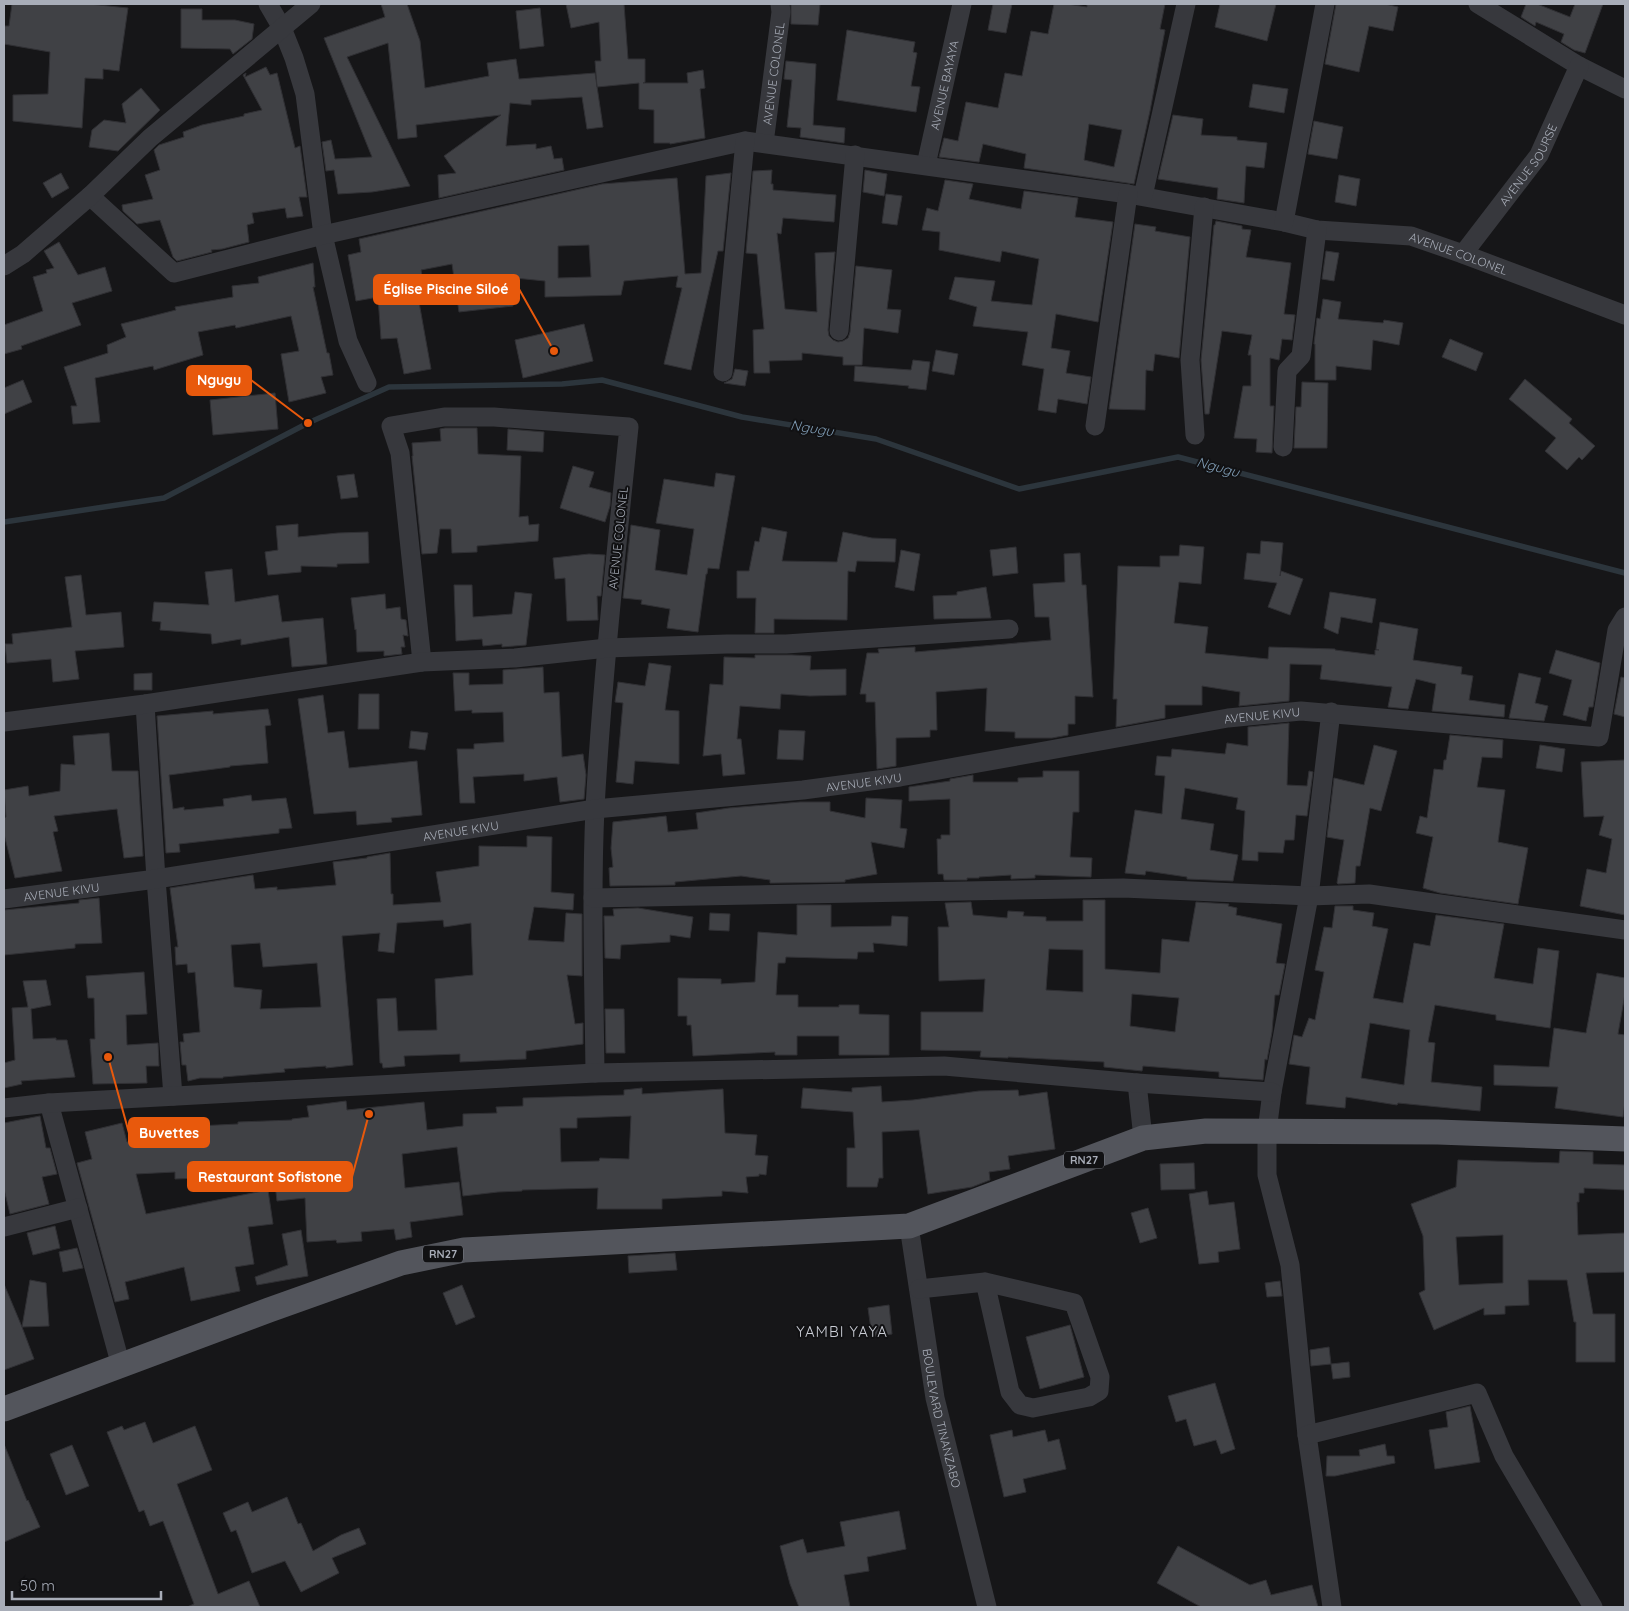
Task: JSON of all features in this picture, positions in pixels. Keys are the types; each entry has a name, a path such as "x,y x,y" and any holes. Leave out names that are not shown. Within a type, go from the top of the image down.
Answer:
{"main road":[{"name":"RN27","path":"4,1409 401,1263 464,1250 909,1226 1143,1138 1206,1130 1438,1132 1625,1139"}],"street":[{"path":"268,4 282,28 305,94 323,235 348,341 367,383"},
{"path":"4,266 23,254 90,196 150,138 311,4"},
{"name":"AVENUE COLONEL","path":"723,372 754,142 781,12 780,4"},
{"name":"AVENUE BAYAYA","path":"926,165 962,4"},
{"path":"1094,426 1136,195 1186,4"},
{"path":"1284,222 1325,4"},
{"path":"1478,4 1579,66 1625,89"},
{"name":"AVENUE SOURSE","path":"1463,254 1539,155 1579,66"},
{"path":"90,196 174,273 323,235 754,142"},
{"name":"AVENUE COLONEL","path":"754,142 1136,195 1284,222 1317,230 1411,236 1625,315"},
{"path":"839,331 855,155"},
{"path":"1195,436 1190,360 1204,207"},
{"path":"1283,447 1287,372 1301,356 1317,230"},
{"name":"AVENUE COLONEL","path":"422,662 400,453 391,426 444,417 494,416 629,427 607,648 595,809 593,898 595,1073"},
{"name":"AVENUE KIVU","path":"4,899 156,879 595,809 803,790 900,777 1228,718 1301,711 1331,712 1599,737 1617,630 1625,617"},
{"path":"4,722 145,704 422,662 515,658 607,648 786,644 1010,629"},
{"path":"145,704 173,1096"},
{"path":"1331,712 1309,896 1272,1092 1267,1130 1267,1175 1290,1265 1306,1435 1332,1607"},
{"path":"593,898 1123,888 1309,896 1369,894 1625,930"},
{"path":"4,1108 49,1103 595,1073 944,1066 1137,1083 1272,1092"},
{"path":"1137,1083 1143,1138"},
{"path":"49,1103 121,1366"},
{"path":"4,1227 78,1208"},
{"name":"BOULEVARD TINANZABO","path":"909,1226 935,1398 987,1607"},
{"path":"919,1290 985,1282 1074,1303 1100,1377 1099,1391 1089,1397 1033,1408 1020,1405 1010,1392 985,1282"},
{"path":"1306,1435 1477,1393 1504,1456 1592,1607"}],"building":[{"path":"12,4 89,4 128,8 119,71 103,69 103,79 85,78 82,128 13,121 13,95 48,94 50,52 4,44 4,26 9,26"},
{"path":"381,4 407,4 420,41 425,88 489,76 487,63 516,59 519,79 595,73 603,127 587,129 582,97 531,100 531,105 510,103 506,146 536,144 536,149 551,146 554,159 562,158 564,170 439,198 438,175 456,173 444,156 501,115 416,125 417,137 398,139 388,43 347,57 410,186 372,192 338,194 334,170 326,171 322,142 331,140 335,159 372,157 324,38 385,17"},
{"path":"566,4 624,4 628,59 645,59 645,82 643,83 688,83 687,73 703,70 705,88 700,89 705,138 670,144 654,143 654,110 639,109 639,83 597,87 595,61 601,61 599,22 571,28"},
{"path":"791,4 820,4 818,25 791,24"},
{"path":"993,4 1012,4 1006,33 988,30"},
{"path":"1054,4 1087,7 1087,4 1165,4 1160,29 1165,30 1134,184 1024,168 1026,154 983,144 979,162 939,157 944,138 958,141 966,102 998,108 1005,73 1022,76 1031,31 1048,34","holes":["1089,124 1122,130 1114,167 1084,160"]},
{"path":"1220,4 1276,4 1267,41 1215,27"},
{"path":"1336,4 1385,4 1398,7 1393,31 1369,26 1359,72 1325,64"},
{"path":"1526,4 1537,4 1570,17 1575,4 1603,4 1585,53 1574,50 1561,42 1564,34 1536,22 1535,26 1521,17"},
{"path":"540,8 544,46 520,49 516,11"},
{"path":"181,9 202,9 202,20 235,20 254,24 252,39 233,54 230,49 181,48"},
{"path":"847,30 915,42 913,52 917,53 911,86 920,87 916,112 837,100"},
{"path":"786,61 816,64 813,125 845,128 844,143 800,137 801,128 787,127 792,80 784,79"},
{"path":"266,67 270,75 277,73 295,148 300,146 307,197 299,197 303,216 287,218 285,208 252,213 254,223 247,225 249,242 211,250 212,252 177,261 173,257 160,220 137,224 123,211 122,205 153,199 145,175 160,170 154,150 159,145 184,137 183,132 202,125 262,110 243,75 246,73 245,77"},
{"path":"1253,84 1288,89 1284,113 1249,107"},
{"path":"141,88 160,110 118,151 89,147 92,130 104,120 126,123 122,104"},
{"path":"1173,115 1203,119 1201,135 1237,137 1237,140 1267,143 1264,168 1246,166 1244,203 1217,199 1218,188 1158,179"},
{"path":"1314,121 1343,127 1337,159 1308,154"},
{"path":"772,170 771,184 773,184 773,190 836,195 834,222 783,218 781,234 777,233 785,309 817,312 815,253 835,252 828,330 829,336 833,340 843,341 848,338 850,332 856,266 892,270 887,309 901,310 898,333 864,328 862,365 843,365 843,357 802,353 802,360 769,361 770,373 754,373 753,330 764,329 757,254 746,253 753,171"},
{"path":"865,170 887,174 884,196 863,192"},
{"path":"61,173 69,188 52,198 43,183"},
{"path":"731,173 723,251 718,251 691,370 664,364 682,288 676,287 678,276 624,281 621,295 545,297 545,281 515,278 513,306 459,312 452,264 421,270 424,290 417,291 431,369 404,374 397,338 381,339 378,297 356,301 348,255 361,252 359,239 602,184 677,178 685,274 701,273 706,176","holes":["589,245 591,277 558,278 558,246"]},
{"path":"1339,175 1360,179 1356,206 1335,202"},
{"path":"945,180 973,184 969,199 1021,209 1024,191 1078,198 1075,217 1113,222 1098,322 1056,314 1051,348 1070,351 1066,373 1091,377 1087,404 1058,399 1056,413 1038,410 1044,369 1022,365 1028,332 973,326 977,307 949,299 955,277 995,281 991,301 1032,305 1039,259 1002,251 1000,262 939,250 940,232 922,230 927,208 938,211"},
{"path":"886,194 902,196 897,225 882,223"},
{"path":"1216,221 1242,226 1242,229 1251,230 1246,257 1291,263 1284,314 1295,315 1292,340 1282,339 1279,360 1270,358 1270,406 1274,406 1272,453 1256,452 1257,439 1234,438 1243,386 1251,386 1251,355 1248,355 1252,335 1222,331 1209,414 1205,414 1201,360 1214,225"},
{"path":"1135,224 1156,227 1155,231 1190,237 1179,358 1155,354 1153,371 1146,370 1145,410 1109,409"},
{"path":"59,242 78,275 105,267 112,291 72,303 81,325 21,346 22,349 4,354 4,325 43,311 33,277 47,273 46,270 54,268 44,251"},
{"path":"1326,251 1339,253 1334,281 1322,279"},
{"path":"313,263 315,287 313,287 333,375 321,377 326,393 289,402 281,354 299,351 291,316 236,328 235,325 198,332 203,355 154,370 153,366 95,378 100,422 73,424 71,406 77,406 64,367 108,353 107,345 126,337 121,324 176,310 175,307 233,297 232,286 259,283 258,277"},
{"path":"1323,299 1341,302 1338,319 1383,323 1384,320 1403,323 1399,345 1373,340 1371,370 1336,366 1336,380 1315,380 1314,344 1317,318 1320,319"},
{"path":"584,324 593,361 523,378 515,340"},
{"path":"1450,339 1483,353 1476,371 1442,357"},
{"path":"936,350 958,354 954,375 932,371"},
{"path":"913,360 930,362 926,390 908,388 909,386 854,381 855,366 911,370"},
{"path":"735,369 748,371 745,386 724,383 732,379"},
{"path":"1525,379 1572,419 1569,423 1595,446 1582,460 1579,457 1567,470 1545,451 1556,438 1509,399"},
{"path":"23,380 32,402 4,414 4,388"},
{"path":"1302,382 1328,383 1327,448 1294,448 1296,407 1301,407"},
{"path":"275,393 278,429 213,435 210,400"},
{"path":"477,428 478,454 521,456 519,517 528,516 529,525 539,524 538,541 477,546 477,552 452,553 451,529 440,529 437,553 422,554 412,443 441,441 440,429"},
{"path":"508,429 544,432 543,452 507,450"},
{"path":"573,466 594,472 589,487 611,493 610,506 605,522 560,508"},
{"path":"716,473 735,476 719,569 708,568 706,574 698,632 667,628 670,609 641,604 642,600 623,598 631,525 660,530 655,570 687,575 694,529 656,523 664,479 714,487"},
{"path":"354,474 358,497 341,499 337,476"},
{"path":"298,524 298,537 368,532 369,563 337,564 337,567 301,566 301,572 268,575 265,552 278,550 276,526"},
{"path":"762,527 787,532 782,561 837,562 843,532 872,538 896,539 895,562 857,561 855,572 848,571 847,620 774,619 774,633 755,633 756,598 737,598 737,571 749,571 755,541 759,542"},
{"path":"1261,541 1283,543 1280,576 1281,571 1303,579 1290,615 1268,607 1277,583 1244,579 1247,553 1260,554"},
{"path":"1180,545 1204,547 1201,584 1179,582 1174,623 1208,627 1205,653 1268,659 1269,647 1335,649 1375,655 1375,650 1379,650 1376,649 1380,622 1418,629 1413,660 1462,667 1461,674 1473,676 1469,700 1505,705 1504,717 1432,711 1436,684 1416,679 1408,709 1388,707 1392,687 1320,679 1322,665 1290,664 1289,701 1239,706 1240,692 1202,686 1202,705 1165,705 1165,718 1116,727 1117,699 1113,699 1118,566 1160,567 1160,556 1179,556"},
{"path":"1016,547 1018,573 993,576 990,550"},
{"path":"901,550 920,554 914,591 895,587"},
{"path":"1080,553 1082,585 1086,585 1093,697 1075,696 1075,724 1068,724 1068,735 1052,738 1015,738 1015,732 985,731 987,688 936,692 937,730 930,730 930,737 896,738 896,766 877,769 875,702 866,702 866,694 860,694 867,653 879,653 878,649 915,647 915,652 1051,640 1049,617 1035,617 1033,584 1065,582 1064,554"},
{"path":"589,554 605,555 601,596 597,596 598,620 567,621 565,578 555,579 553,558"},
{"path":"232,569 235,602 278,595 282,622 323,618 327,664 292,667 289,637 241,645 241,639 212,644 211,634 160,630 161,622 152,621 154,602 209,605 205,572"},
{"path":"81,575 86,615 121,612 124,647 75,651 79,679 53,682 51,659 7,663 5,644 13,644 12,634 72,627 65,577"},
{"path":"454,585 472,585 473,617 512,614 515,592 532,594 526,645 502,647 502,644 483,646 482,639 456,641"},
{"path":"986,587 991,618 934,619 933,596 957,595 957,592"},
{"path":"1330,592 1376,599 1372,623 1341,617 1338,634 1324,628"},
{"path":"385,594 386,609 400,607 401,619 406,620 408,636 403,635 405,647 401,647 402,654 384,656 384,651 357,652 356,629 351,598"},
{"path":"1556,650 1600,663 1593,707 1589,707 1586,721 1563,715 1572,680 1549,673"},
{"path":"755,655 811,656 810,670 846,669 846,695 810,696 781,694 780,709 740,706 737,739 741,739 745,774 723,776 721,754 703,756 710,684 723,685 724,657 755,658"},
{"path":"649,663 671,666 665,710 679,711 679,764 635,761 633,784 616,782 623,703 615,702 618,682 645,686"},
{"path":"543,667 544,693 559,692 562,757 583,754 586,775 584,799 560,802 557,777 524,781 524,774 473,777 475,803 460,803 457,749 474,749 474,744 504,742 503,712 472,713 472,710 455,711 453,673 469,673 469,685 503,684 503,670"},
{"path":"152,673 152,690 134,690 134,674"},
{"path":"1519,673 1541,678 1535,703 1548,706 1544,721 1509,718"},
{"path":"1621,677 1625,678 1625,717 1614,714"},
{"path":"359,694 379,694 379,729 358,729"},
{"path":"323,695 328,733 344,731 349,768 417,761 422,815 391,818 392,822 357,825 356,811 314,814 298,699"},
{"path":"268,709 271,725 265,726 268,763 230,766 169,775 173,809 184,807 184,810 224,806 223,799 251,795 252,801 286,798 292,828 279,829 279,833 179,844 180,852 166,853 157,716 213,711 213,714"},
{"path":"1289,723 1287,785 1307,786 1309,771 1313,772 1307,816 1296,815 1294,840 1285,840 1283,853 1258,852 1258,861 1242,860 1245,811 1236,809 1238,798 1185,788 1181,819 1214,824 1210,850 1238,855 1233,881 1187,879 1187,877 1146,871 1145,875 1125,873 1135,810 1162,814 1165,776 1155,775 1157,756 1171,757 1172,749 1225,754 1227,743 1248,746 1248,727"},
{"path":"779,730 805,731 803,760 777,759"},
{"path":"411,731 428,733 425,750 409,748"},
{"path":"109,733 112,771 138,771 143,856 124,858 117,809 54,816 58,831 53,832 62,871 15,878 4,834 4,818 6,817 4,790 28,786 29,796 60,791 61,764 75,765 73,736"},
{"path":"1450,735 1503,740 1502,758 1482,757 1477,787 1505,790 1498,842 1528,848 1518,904 1440,893 1423,888 1433,837 1416,833 1420,816 1427,818 1434,769 1443,770"},
{"path":"1374,745 1397,751 1381,811 1370,808 1360,866 1356,866 1355,883 1338,884 1344,840 1327,837 1334,778 1364,785"},
{"path":"1540,745 1565,749 1562,772 1536,768"},
{"path":"1625,760 1625,915 1580,906 1587,869 1606,873 1612,839 1599,835 1604,816 1584,817 1581,762"},
{"path":"1043,771 1079,771 1079,812 1073,812 1070,857 1092,858 1091,877 1035,875 1035,878 1011,879 1011,875 967,878 967,880 944,880 943,874 938,874 937,839 941,839 941,835 950,835 950,799 909,801 909,787 950,781 950,779 973,775 973,782 1018,782 1018,778 1043,777"},
{"path":"866,798 902,800 900,828 907,829 904,848 871,842 877,874 845,880 845,882 770,883 770,880 741,876 675,882 675,885 610,886 609,868 613,867 611,848 613,822 666,816 668,832 698,829 696,813 729,808 800,802 830,802 830,811 865,818"},
{"path":"527,836 552,837 551,892 574,894 573,910 534,907 528,940 564,942 566,913 582,914 582,976 567,975 575,1024 583,1023 583,1044 526,1051 526,1059 460,1062 460,1054 404,1056 405,1066 383,1068 382,1063 380,1063 377,999 396,998 398,1031 437,1030 435,979 473,975 471,923 444,927 443,920 397,923 394,953 378,951 380,933 342,936 353,1065 284,1069 285,1072 223,1078 200,1078 188,1081 186,1065 182,1065 180,1042 184,1042 183,1034 200,1032 195,972 188,973 187,964 176,965 175,947 178,947 170,888 253,875 255,889 277,887 277,890 336,885 333,862 390,853 393,905 441,902 436,872 479,866 479,846 527,847","holes":["260,943 263,967 317,963 321,1007 260,1009 262,990 234,987 231,945"]},
{"path":"99,898 102,943 75,944 75,948 4,955 4,910 79,903 79,900"},
{"path":"1083,900 1105,900 1105,969 1160,973 1162,939 1189,942 1196,902 1229,904 1228,906 1237,908 1236,915 1282,924 1276,963 1285,964 1279,995 1275,995 1272,1032 1267,1060 1265,1059 1263,1080 1219,1077 1219,1072 1143,1066 1142,1071 1104,1067 1104,1062 980,1057 981,1051 921,1050 921,1012 983,1012 985,979 939,981 938,927 949,927 945,903 971,902 973,915 1007,918 1008,911 1024,912 1023,916 1046,917 1046,921 1083,921","holes":["1049,949 1083,950 1083,992 1046,990","1132,994 1179,998 1175,1032 1130,1026"]},
{"path":"797,905 831,905 831,927 891,926 892,916 908,917 907,946 873,943 874,952 858,952 857,959 786,957 785,963 778,963 776,995 798,995 798,1007 859,1005 859,1014 889,1015 889,1055 839,1055 839,1036 797,1036 797,1055 775,1055 775,1052 693,1056 691,1025 687,1025 687,1016 678,1016 678,978 721,979 721,984 755,982 758,932 797,935"},
{"path":"1335,906 1353,906 1353,910 1374,913 1372,926 1388,929 1373,998 1403,1003 1414,943 1430,946 1436,915 1504,924 1494,978 1533,984 1538,948 1559,951 1550,1028 1496,1020 1496,1015 1435,1005 1428,1042 1435,1043 1431,1082 1482,1087 1480,1111 1398,1103 1397,1105 1346,1097 1345,1108 1306,1104 1310,1067 1289,1064 1294,1035 1302,1037 1309,1018 1315,1020 1324,972 1315,970 1324,927 1332,928","holes":["1370,1023 1410,1030 1404,1085 1361,1078"]},
{"path":"638,908 693,917 690,938 670,935 670,942 621,945 620,959 605,958 604,916 614,916 613,909"},
{"path":"710,913 730,914 729,931 709,930"},
{"path":"144,972 147,1014 126,1015 127,1045 158,1043 159,1066 146,1066 147,1083 93,1084 90,1039 95,1039 94,998 88,998 86,976"},
{"path":"1597,973 1625,978 1625,994 1618,1034 1625,1035 1625,1102 1623,1117 1555,1108 1558,1087 1494,1085 1494,1065 1549,1067 1554,1028 1586,1033"},
{"path":"46,980 51,1005 31,1009 33,1039 56,1038 56,1040 67,1040 75,1077 21,1081 22,1084 4,1088 4,1063 15,1060 12,1008 28,1007 23,981"},
{"path":"605,1009 624,1009 625,1053 606,1053"},
{"path":"881,1086 882,1102 913,1100 979,1091 1018,1090 1019,1096 1047,1092 1055,1149 1008,1156 1010,1169 989,1172 990,1180 972,1187 928,1194 919,1130 882,1132 883,1178 879,1178 877,1187 847,1187 847,1148 855,1148 853,1112 801,1108 803,1088 852,1092 852,1088"},
{"path":"642,1088 642,1094 723,1089 725,1133 757,1135 755,1155 768,1156 766,1175 759,1174 759,1176 746,1177 748,1193 722,1191 722,1196 662,1199 662,1209 597,1209 598,1188 522,1190 463,1196 457,1147 402,1154 405,1188 459,1182 463,1215 410,1222 412,1237 396,1240 394,1229 361,1232 362,1241 337,1243 336,1240 307,1242 305,1198 277,1201 274,1175 175,1179 175,1172 136,1174 146,1214 268,1190 273,1224 248,1227 254,1264 235,1267 240,1291 191,1301 184,1267 125,1282 129,1299 115,1302 77,1163 92,1159 85,1132 122,1123 127,1142 157,1141 156,1128 292,1120 309,1117 307,1106 346,1101 347,1110 424,1102 427,1130 463,1126 463,1114 497,1113 496,1107 523,1106 523,1098 624,1095 624,1090","holes":["631,1116 629,1159 600,1158 599,1161 561,1162 560,1128 577,1128 577,1118"]},
{"path":"40,1116 46,1148 50,1148 57,1174 42,1177 49,1204 10,1214 4,1189 4,1123"},
{"path":"1560,1151 1593,1152 1593,1164 1625,1165 1625,1190 1584,1188 1584,1193 1579,1193 1579,1202 1577,1202 1578,1235 1625,1233 1625,1272 1586,1273 1593,1314 1615,1314 1615,1362 1576,1362 1576,1322 1574,1322 1567,1280 1528,1280 1529,1305 1505,1306 1505,1314 1484,1315 1484,1308 1434,1330 1419,1293 1425,1290 1423,1236 1411,1204 1456,1187 1458,1160 1559,1163","holes":["1503,1235 1503,1283 1459,1285 1456,1237"]},
{"path":"1194,1163 1195,1189 1161,1190 1160,1164"},
{"path":"1207,1191 1209,1205 1234,1202 1240,1249 1218,1252 1219,1262 1199,1264 1189,1194"},
{"path":"1148,1208 1157,1238 1140,1243 1131,1213"},
{"path":"55,1226 60,1248 33,1255 27,1233"},
{"path":"301,1230 308,1276 257,1285 255,1277 288,1265 282,1234"},
{"path":"77,1248 83,1268 63,1272 59,1252"},
{"path":"675,1253 677,1270 629,1273 628,1256"},
{"path":"30,1280 46,1283 49,1326 22,1327"},
{"path":"1280,1281 1282,1296 1267,1297 1265,1283"},
{"path":"4,1284 34,1359 4,1370"},
{"path":"462,1285 475,1317 456,1325 443,1293"},
{"path":"889,1305 892,1334 872,1337 868,1308"},
{"path":"1070,1325 1084,1377 1040,1389 1026,1337"},
{"path":"1329,1347 1331,1364 1311,1366 1310,1350"},
{"path":"1349,1362 1350,1377 1333,1379 1331,1364"},
{"path":"1215,1383 1235,1449 1221,1454 1216,1440 1194,1446 1186,1419 1176,1422 1168,1396"},
{"path":"1470,1406 1480,1462 1435,1469 1429,1430 1448,1427 1446,1412"},
{"path":"145,1422 153,1443 195,1426 212,1470 177,1484 218,1594 249,1581 260,1607 187,1607 194,1604 163,1521 150,1526 144,1510 139,1512 107,1432 122,1426 124,1430"},
{"path":"1012,1430 1013,1437 1045,1430 1048,1442 1059,1439 1066,1469 1023,1479 1026,1492 1004,1497 990,1435"},
{"path":"4,1444 27,1501 40,1527 4,1542"},
{"path":"1385,1444 1387,1456 1394,1456 1395,1463 1335,1476 1326,1476 1327,1456 1360,1456 1359,1450"},
{"path":"72,1445 89,1486 66,1495 50,1454"},
{"path":"287,1497 298,1524 301,1523 313,1551 341,1535 359,1528 366,1544 332,1558 339,1573 301,1592 285,1561 252,1573 236,1530 231,1532 223,1513 248,1502 252,1512"},
{"path":"899,1511 906,1549 867,1557 869,1571 844,1575 850,1607 799,1607 790,1584 780,1546 803,1539 807,1553 845,1546 840,1522"},
{"path":"1178,1546 1250,1585 1266,1580 1271,1595 1312,1585 1318,1607 1201,1607 1157,1583"}],"waterway":[{"name":"Ngugu","path":"4,522 164,498 308,423 389,387 562,384 602,380 742,417 876,439 1019,489 1178,457 1625,573"}],"place":[{"name":"Église Piscine Siloé","path":"554,351"},
{"name":"Ngugu","path":"308,423"},
{"name":"Buvettes","path":"108,1057"},
{"name":"Restaurant Sofistone","path":"369,1114"}],"district":[{"name":"YAMBI YAYA","path":"842,1331"}]}
